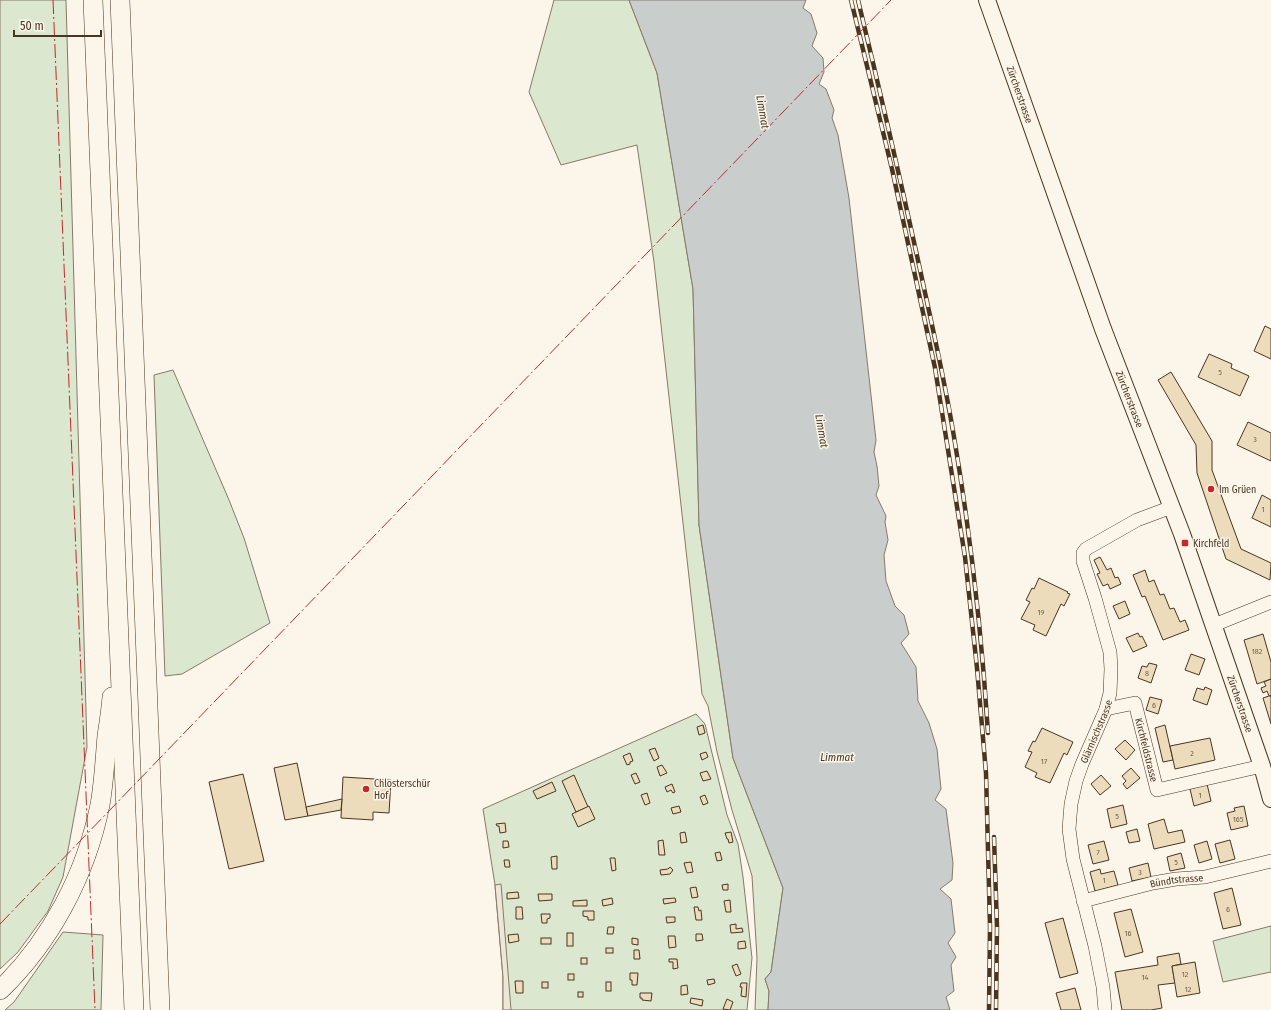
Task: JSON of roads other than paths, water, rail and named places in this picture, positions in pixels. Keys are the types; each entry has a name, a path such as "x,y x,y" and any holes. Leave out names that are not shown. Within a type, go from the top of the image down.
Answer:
{"highway":[{"path":"93,0 134,1010"},
{"path":"120,0 160,1010"},
{"path":"0,990 27,960 53,924 63,908 83,862 96,822 102,789 119,644"}],"main road":[{"name":"Zürcherstrasse","path":"987,0 1124,386 1172,506 1262,766 1271,799"}],"street":[{"name":"Glärnischstrasse","path":"1105,1010 1103,987 1095,946 1073,859 1069,829 1071,804 1082,764 1106,709 1110,693 1110,652 1083,561 1083,553 1086,549 1137,520 1172,506"},
{"path":"1214,625 1271,602"},
{"name":"Kirchfeldstrasse","path":"1106,709 1134,703 1157,790 1262,766"},
{"name":"Bündtstrasse","path":"1083,902 1152,883 1176,879 1205,877 1271,861"}],"water":[{"name":"Limmat","path":"629,0 806,0 803,8 811,14 817,33 812,46 823,58 824,72 819,84 826,89 834,110 832,118 838,135 849,198 876,440 874,452 879,486 876,495 886,516 885,522 888,540 884,555 886,581 895,606 904,615 909,634 901,643 916,667 918,701 929,723 937,749 941,789 935,800 946,809 953,863 952,880 940,889 951,899 955,933 948,943 956,957 951,965 954,991 946,997 950,1010 768,1010 769,991 765,979 771,972 783,888 733,758 699,525 693,289 657,73"}],"railway":[{"path":"851,0 892,169 935,368 965,557 977,668 986,773 990,927 989,1010"},
{"path":"858,0 913,240 939,358 951,422 961,479 975,588 983,660 988,733"},
{"path":"994,837 997,927 996,1010"}],"place":[{"name":"Im Grüen","path":"1211,489"},
{"name":"Kirchfeld","path":"1185,543"},
{"name":"Chlosterschür Hof","path":"366,789"}]}
